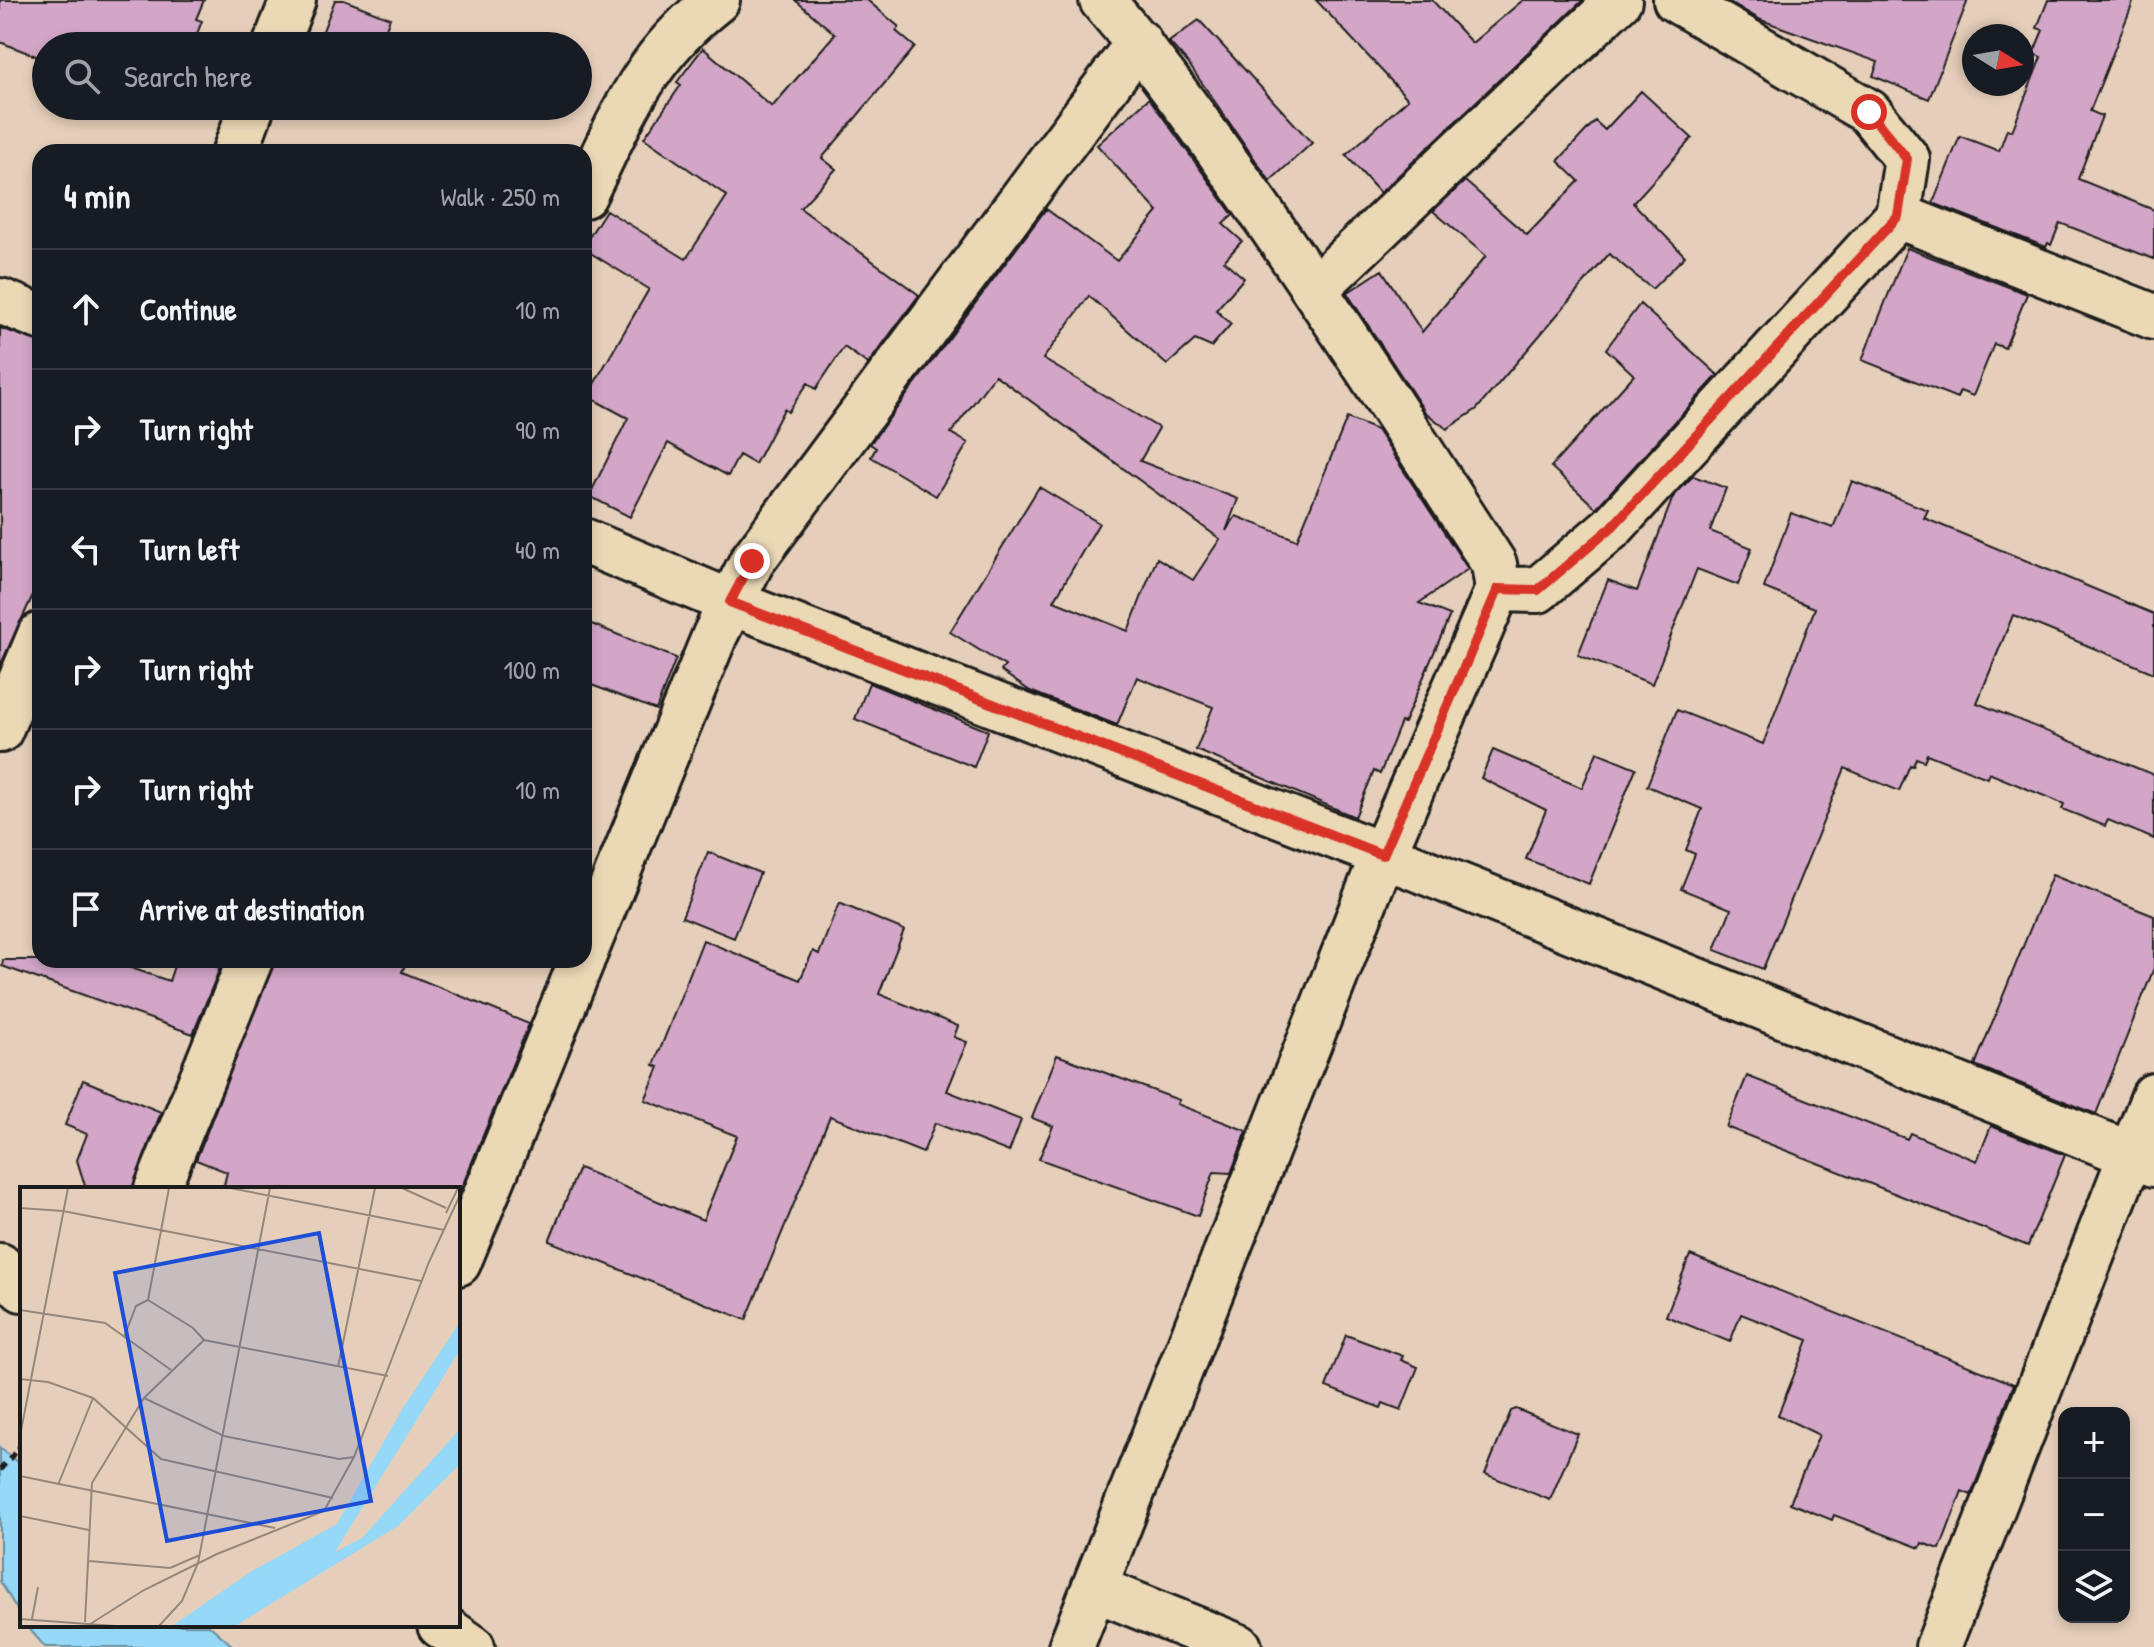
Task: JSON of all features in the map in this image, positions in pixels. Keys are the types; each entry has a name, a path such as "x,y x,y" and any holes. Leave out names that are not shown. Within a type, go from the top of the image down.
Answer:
{"street":[{"path":"280,32 293,0"},
{"path":"592,179 640,80 681,28 717,0"},
{"path":"1071,1647 1383,855 1498,589 1494,564 1315,289 1139,42 1102,0"},
{"path":"1315,289 1619,0"},
{"path":"1498,589 1538,590 1612,527 1898,216 1907,159 1869,112 1676,0"},
{"path":"592,935 730,602 752,561 1139,42"},
{"path":"238,144 247,120"},
{"path":"1898,216 2154,317"},
{"path":"0,301 32,314"},
{"path":"592,544 730,602 1383,855 2142,1159"},
{"path":"0,730 32,654"},
{"path":"158,1187 247,968"},
{"path":"460,1258 579,968"},
{"path":"1938,1647 2142,1159 2154,1096"},
{"path":"0,1266 20,1287"},
{"path":"1094,1588 1239,1647"},
{"path":"443,1627 472,1647"}],"path":[{"path":"0,1470 20,1446"}],"water":[{"path":"0,1448 20,1464 20,1615 0,1581"},
{"path":"28,1627 211,1627 234,1647 45,1647"}],"building":[{"path":"0,0 204,0 196,19 202,21 198,32 32,32 32,55 0,42"},
{"path":"335,0 344,0 390,18 384,32 322,32"},
{"path":"795,0 867,0 899,27 896,31 915,47 822,158 836,169 800,208 919,295 868,364 844,347 816,389 808,383 788,412 784,409 755,464 739,455 728,476 668,443 630,517 592,498 592,490 628,418 592,399 592,387 649,289 592,254 592,232 606,210 686,259 727,196 644,138 681,85 677,82 703,48 772,107 835,34"},
{"path":"1316,0 1432,0 1472,43 1523,0 1583,0 1380,193 1346,155 1408,99"},
{"path":"1726,0 1968,0 1929,99 1873,76 1878,62 1761,20"},
{"path":"2048,0 2134,0 2090,111 2102,116 2078,179 2154,210 2154,259 2060,223 2051,245 2048,243 2046,247 1933,203 1960,136 1999,151 2007,129 2012,131 2026,96 2034,96 2034,75 2041,57 2034,52 2043,30 2037,28"},
{"path":"1199,20 1312,143 1270,181 1188,63 1169,42"},
{"path":"1641,91 1692,138 1633,203 1685,256 1652,289 1609,254 1477,409 1447,429 1425,412 1347,293 1382,270 1422,332 1486,256 1433,211 1465,181 1527,235 1579,181 1558,161 1595,121 1605,130"},
{"path":"1149,98 1233,215 1223,224 1242,241 1224,261 1244,278 1216,310 1231,324 1211,347 1195,340 1167,365 1089,296 1043,359 1159,428 1140,461 1238,499 1226,531 1236,516 1297,540 1347,418 1377,430 1468,569 1419,603 1450,615 1404,723 1401,722 1380,774 1374,771 1355,817 1196,750 1213,707 1137,677 1117,725 1030,691 1001,671 1005,666 950,632 1039,487 1099,523 1054,601 1128,631 1157,558 1193,580 1220,539 995,375 951,433 968,443 936,496 871,457 876,448 870,444 1046,209 1117,261 1158,212 1097,145"},
{"path":"1907,248 2027,294 2005,348 1994,344 1973,396 1960,391 1957,398 1862,360"},
{"path":"1640,304 1718,375 1596,508 1551,467 1634,375 1606,349"},
{"path":"0,328 32,339 32,597 0,666"},
{"path":"1693,476 1726,488 1710,531 1752,548 1738,585 1697,569 1652,684 1578,655 1608,580 1637,591 1673,497"},
{"path":"1852,481 1928,510 1924,518 2154,614 2154,673 2013,615 1977,703 2154,775 2154,839 2108,820 2105,826 2062,809 2064,804 1989,773 1987,778 1927,754 1924,761 1916,758 1913,766 1910,765 1899,791 1845,768 1763,969 1715,950 1731,909 1681,889 1695,854 1686,850 1702,809 1647,786 1677,710 1763,744 1815,608 1764,588 1791,513 1833,528"},
{"path":"592,624 676,658 656,710 592,685"},
{"path":"869,683 988,731 974,767 855,719"},
{"path":"1493,750 1582,788 1597,752 1636,768 1589,884 1526,859 1546,810 1481,778"},
{"path":"708,852 760,873 734,938 682,917"},
{"path":"2052,875 2154,916 2154,968 2096,1114 1975,1065"},
{"path":"839,903 904,930 879,994 958,1026 954,1037 967,1042 947,1091 1021,1120 1009,1152 935,1123 923,1153 830,1116 746,1320 549,1241 579,1168 703,1220 737,1136 645,1100 659,1067 654,1065 703,940 800,980 813,951 819,954"},
{"path":"3,960 32,960 32,968 131,968 169,981 173,968 220,968 193,1034 2,966"},
{"path":"271,968 404,968 402,972 529,1024 461,1189 223,1187 227,1172 196,1160"},
{"path":"1057,1055 1179,1100 1177,1104 1247,1131 1231,1173 1214,1172 1198,1216 1039,1159 1053,1126 1032,1118"},
{"path":"1747,1076 1907,1139 1910,1133 1977,1161 1991,1126 2065,1155 2028,1246 1726,1127"},
{"path":"83,1080 161,1112 133,1187 85,1187 77,1160 87,1134 65,1125"},
{"path":"1690,1255 2014,1384 1971,1495 1962,1491 1940,1549 1922,1543 1920,1548 1834,1515 1832,1520 1790,1503 1819,1435 1778,1415 1808,1340 1741,1314 1730,1342 1666,1316"},
{"path":"1346,1335 1403,1356 1401,1360 1418,1367 1401,1410 1383,1403 1381,1408 1326,1387"},
{"path":"1516,1409 1578,1434 1550,1500 1485,1474 1511,1411"}],"route":[{"path":"752,561 730,602 1383,855 1498,589 1538,590 1612,527 1898,216 1907,159 1869,112"}]}
